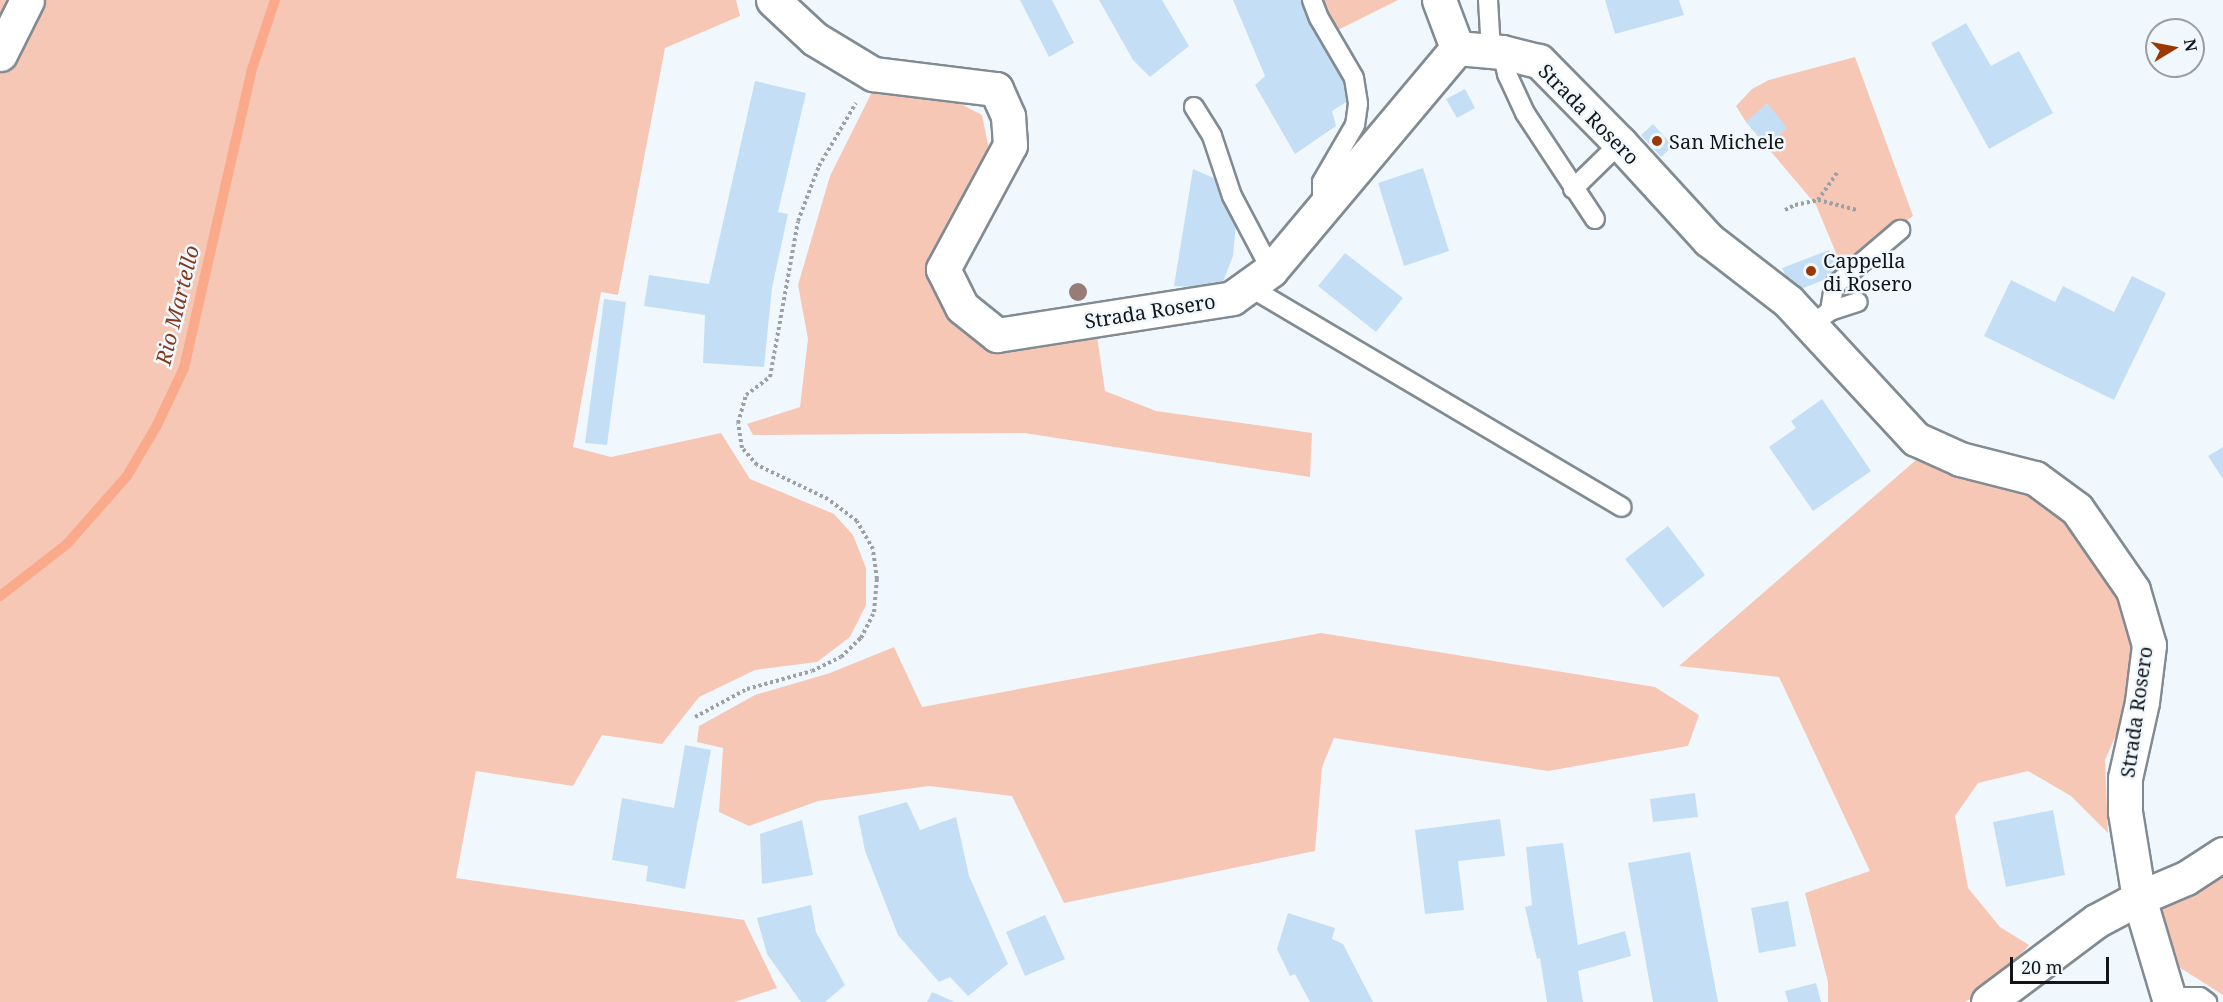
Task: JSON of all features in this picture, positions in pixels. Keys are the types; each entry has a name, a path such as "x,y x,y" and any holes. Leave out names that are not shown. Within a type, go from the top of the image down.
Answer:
{"street":[{"path":"0,54 27,0"},
{"name":"Strada Rosero","path":"773,0 815,39 873,74 996,88 1008,116 1010,146 943,269 962,307 997,334 1232,298 1259,278 1456,48 1496,51 1539,61 1620,143 1709,240 1788,301 1821,318 1916,439 1960,459 2035,478 2077,509 2133,590 2149,645 2142,702 2125,778 2125,812 2139,898 2169,1000"},
{"path":"1439,0 1456,48"},
{"path":"1988,1002 2096,921 2139,898 2186,878 2223,854"}],"lane":[{"path":"1312,0 1319,18 1354,78 1358,104 1355,125 1322,182 1322,206"},
{"path":"1488,0 1496,51 1525,112 1573,189 1595,219"},
{"path":"1194,107 1212,136 1259,278 1621,507"},
{"path":"1573,189 1620,143"},
{"path":"1821,318 1834,286 1900,230"},
{"path":"1821,318 1858,302"},
{"path":"2169,1000 2200,996 2206,1002"}],"path":[{"path":"694,717 747,689 812,671 841,657 861,638 874,612 877,579 873,549 856,521 828,499 757,465 742,448 738,423 746,395 770,377 798,222 819,166 873,74"},
{"path":"1818,200 1838,171"},
{"path":"1785,210 1795,205 1818,200 1857,210"}],"shaded area":[{"path":"0,0 736,0 740,16 665,48 618,295 601,292 573,447 611,457 721,433 750,479 834,514 853,535 866,568 866,605 850,637 817,662 755,670 699,697 662,744 602,735 573,786 476,771 456,878 744,920 777,988 735,1002 0,1002"},
{"path":"1324,0 1398,0 1332,33"},
{"path":"1855,57 1913,216 1841,265 1816,205 1746,122 1736,106 1752,89 1769,80"},
{"path":"872,92 957,102 982,115 989,149 962,211 929,265 942,307 991,351 1097,336 1105,391 1156,411 1312,433 1310,477 1024,433 753,435 747,424 800,407 808,339 798,285 830,176"},
{"path":"1916,460 2007,485 2064,516 2101,560 2133,640 2128,708 2105,760 2108,833 2071,796 2028,771 1978,783 1955,816 1968,888 2000,927 2029,945 1994,986 1965,1002 1828,1002 1828,982 1805,893 1870,871 1779,677 1679,666"},
{"path":"1321,633 1655,687 1699,715 1688,746 1548,771 1334,738 1322,767 1315,851 1064,903 1012,796 929,786 818,801 749,826 719,812 723,748 697,742 699,726 755,695 830,673 894,647 922,707"},
{"path":"2223,862 2223,995 2168,960 2155,905"}],"building":[{"path":"1020,0 1052,0 1074,43 1049,57"},
{"path":"1099,0 1162,0 1189,46 1150,77 1133,60"},
{"path":"1233,0 1307,0 1351,99 1332,111 1336,126 1295,154 1255,85 1265,76"},
{"path":"1605,0 1679,0 1684,15 1615,34"},
{"path":"1966,23 1991,66 2019,51 2053,113 1989,149 1931,43"},
{"path":"755,81 806,93 778,212 788,214 772,288 764,367 703,363 705,315 644,306 649,275 709,284"},
{"path":"1465,89 1475,108 1457,118 1446,99"},
{"path":"1767,103 1787,128 1767,146 1746,122"},
{"name":"San Michele","path":"1653,124 1673,146 1661,157 1641,135"},
{"path":"1423,168 1449,251 1404,266 1378,183"},
{"path":"1193,169 1214,178 1236,222 1233,256 1220,289 1174,286"},
{"name":"Cappella di Rosero","path":"1829,250 1839,274 1793,292 1782,268"},
{"path":"1345,253 1403,298 1376,332 1318,286"},
{"path":"2132,276 2166,293 2114,400 1984,336 2011,280 2055,302 2063,286 2114,312"},
{"path":"604,299 626,302 607,445 585,443"},
{"path":"1822,399 1871,471 1813,511 1769,447 1796,428 1791,421"},
{"path":"2223,447 2223,479 2208,456"},
{"path":"1668,526 1705,575 1663,608 1625,559"},
{"path":"685,745 711,750 685,889 646,881 648,866 612,860 622,798 674,808"},
{"path":"1695,793 1698,817 1653,822 1650,799"},
{"path":"907,802 920,830 956,817 969,876 1008,964 968,996 950,977 939,982 898,935 865,851 858,816"},
{"path":"2053,810 2065,875 2006,887 1993,822"},
{"path":"1500,819 1505,856 1458,861 1464,910 1425,914 1415,830"},
{"path":"802,820 813,875 762,884 760,834"},
{"path":"1563,843 1578,945 1625,931 1631,956 1578,971 1583,1002 1547,1002 1540,958 1537,959 1525,907 1532,905 1526,847"},
{"path":"1690,852 1718,1002 1653,1002 1628,863"},
{"path":"1788,901 1796,946 1759,953 1751,908"},
{"path":"811,905 816,932 845,985 825,1002 801,1002 767,954 757,918"},
{"path":"1288,913 1335,928 1332,939 1343,944 1373,1002 1310,1002 1295,974 1290,976 1277,949"},
{"path":"1045,915 1065,959 1025,976 1006,932"},
{"path":"1816,983 1821,1002 1788,1002 1785,991"},
{"path":"932,992 955,1002 927,1002"}],"waterway":[{"name":"Rio Martello","path":"0,596 67,544 127,476 157,425 184,368 251,72 275,0"}],"place":[{"name":"San Michele","path":"1657,141"},
{"name":"Cappella di Rosero","path":"1811,271"}]}
